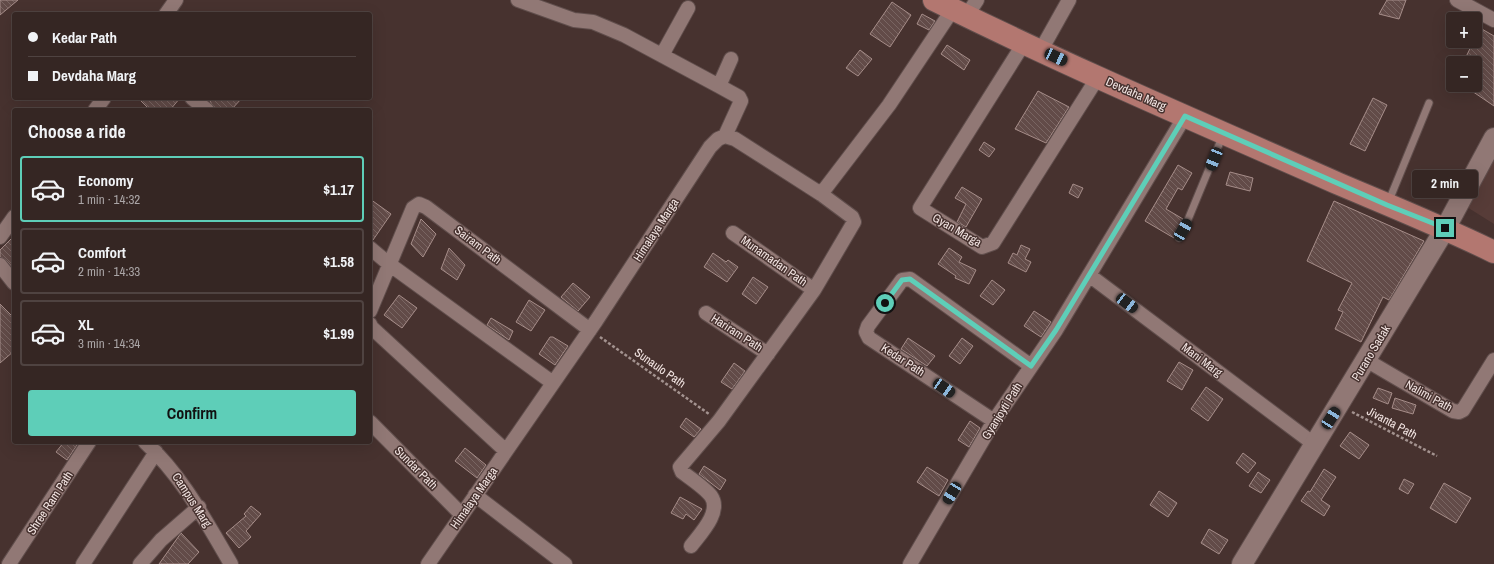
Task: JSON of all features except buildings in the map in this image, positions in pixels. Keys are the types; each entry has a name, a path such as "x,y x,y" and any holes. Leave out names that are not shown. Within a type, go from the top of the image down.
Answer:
{"main road":[{"name":"Devdaha Marg","path":"958,6 1033,47 1098,77 1387,205 1445,228 1494,252"},
{"name":"Purano Sadak","path":"1242,564 1445,228 1494,138"}],"street":[{"path":"167,12 176,0"},
{"name":"Himalaya Marga","path":"428,564 590,330 710,147 718,139 725,136 742,101 739,97 624,35 593,22 574,20 518,0"},
{"path":"1033,47 1069,0"},
{"path":"1457,0 1494,20"},
{"path":"821,194 889,105 958,6"},
{"path":"662,55 688,8"},
{"name":"Gyan Marga","path":"1033,47 920,208 982,247 993,243 1098,77"},
{"path":"719,86 731,59"},
{"path":"194,100 204,108"},
{"name":"Gyanjoyti Path","path":"910,564 994,421 1056,330 1185,116"},
{"path":"691,546 712,516 714,509 711,496 682,472 680,467 719,421 814,290 854,222 852,217 821,194 735,139 725,136"},
{"name":"Sairam Path","path":"372,306 413,208 419,204 432,211 590,330"},
{"path":"0,236 12,220"},
{"name":"Munamadan Path","path":"733,233 814,290"},
{"path":"372,250 389,264 553,383"},
{"path":"0,265 12,280"},
{"name":"Mani Marg","path":"1089,275 1314,444"},
{"name":"Kedar Path","path":"994,421 869,338 866,332 868,326 902,280 910,279 1031,366"},
{"name":"Hariram Path","path":"706,313 768,354"},
{"path":"372,328 506,451"},
{"name":"Nalimi Path","path":"1366,360 1453,411 1459,412 1463,410 1494,360"},
{"name":"Sundar Path","path":"372,424 462,515"},
{"name":"Shree Ram Path","path":"10,564 88,444"},
{"name":"Campus Marg","path":"147,444 172,469 199,507 231,564"},
{"path":"83,564 156,452"},
{"path":"475,495 565,564"},
{"path":"140,564 161,540 199,507"}],"lane":[{"path":"1387,205 1429,103"},
{"path":"1178,238 1187,222 1224,133"}],"path":[{"name":"Sunaulo Path","path":"590,330 719,421"},
{"name":"Jivanta Path","path":"1340,404 1373,424 1436,456"}],"shaded area":[{"path":"1494,157 1494,224 1467,207"}],"route":[{"path":"885,303 902,280 910,279 1031,366 1056,330 1185,116 1387,205 1445,228"}]}
